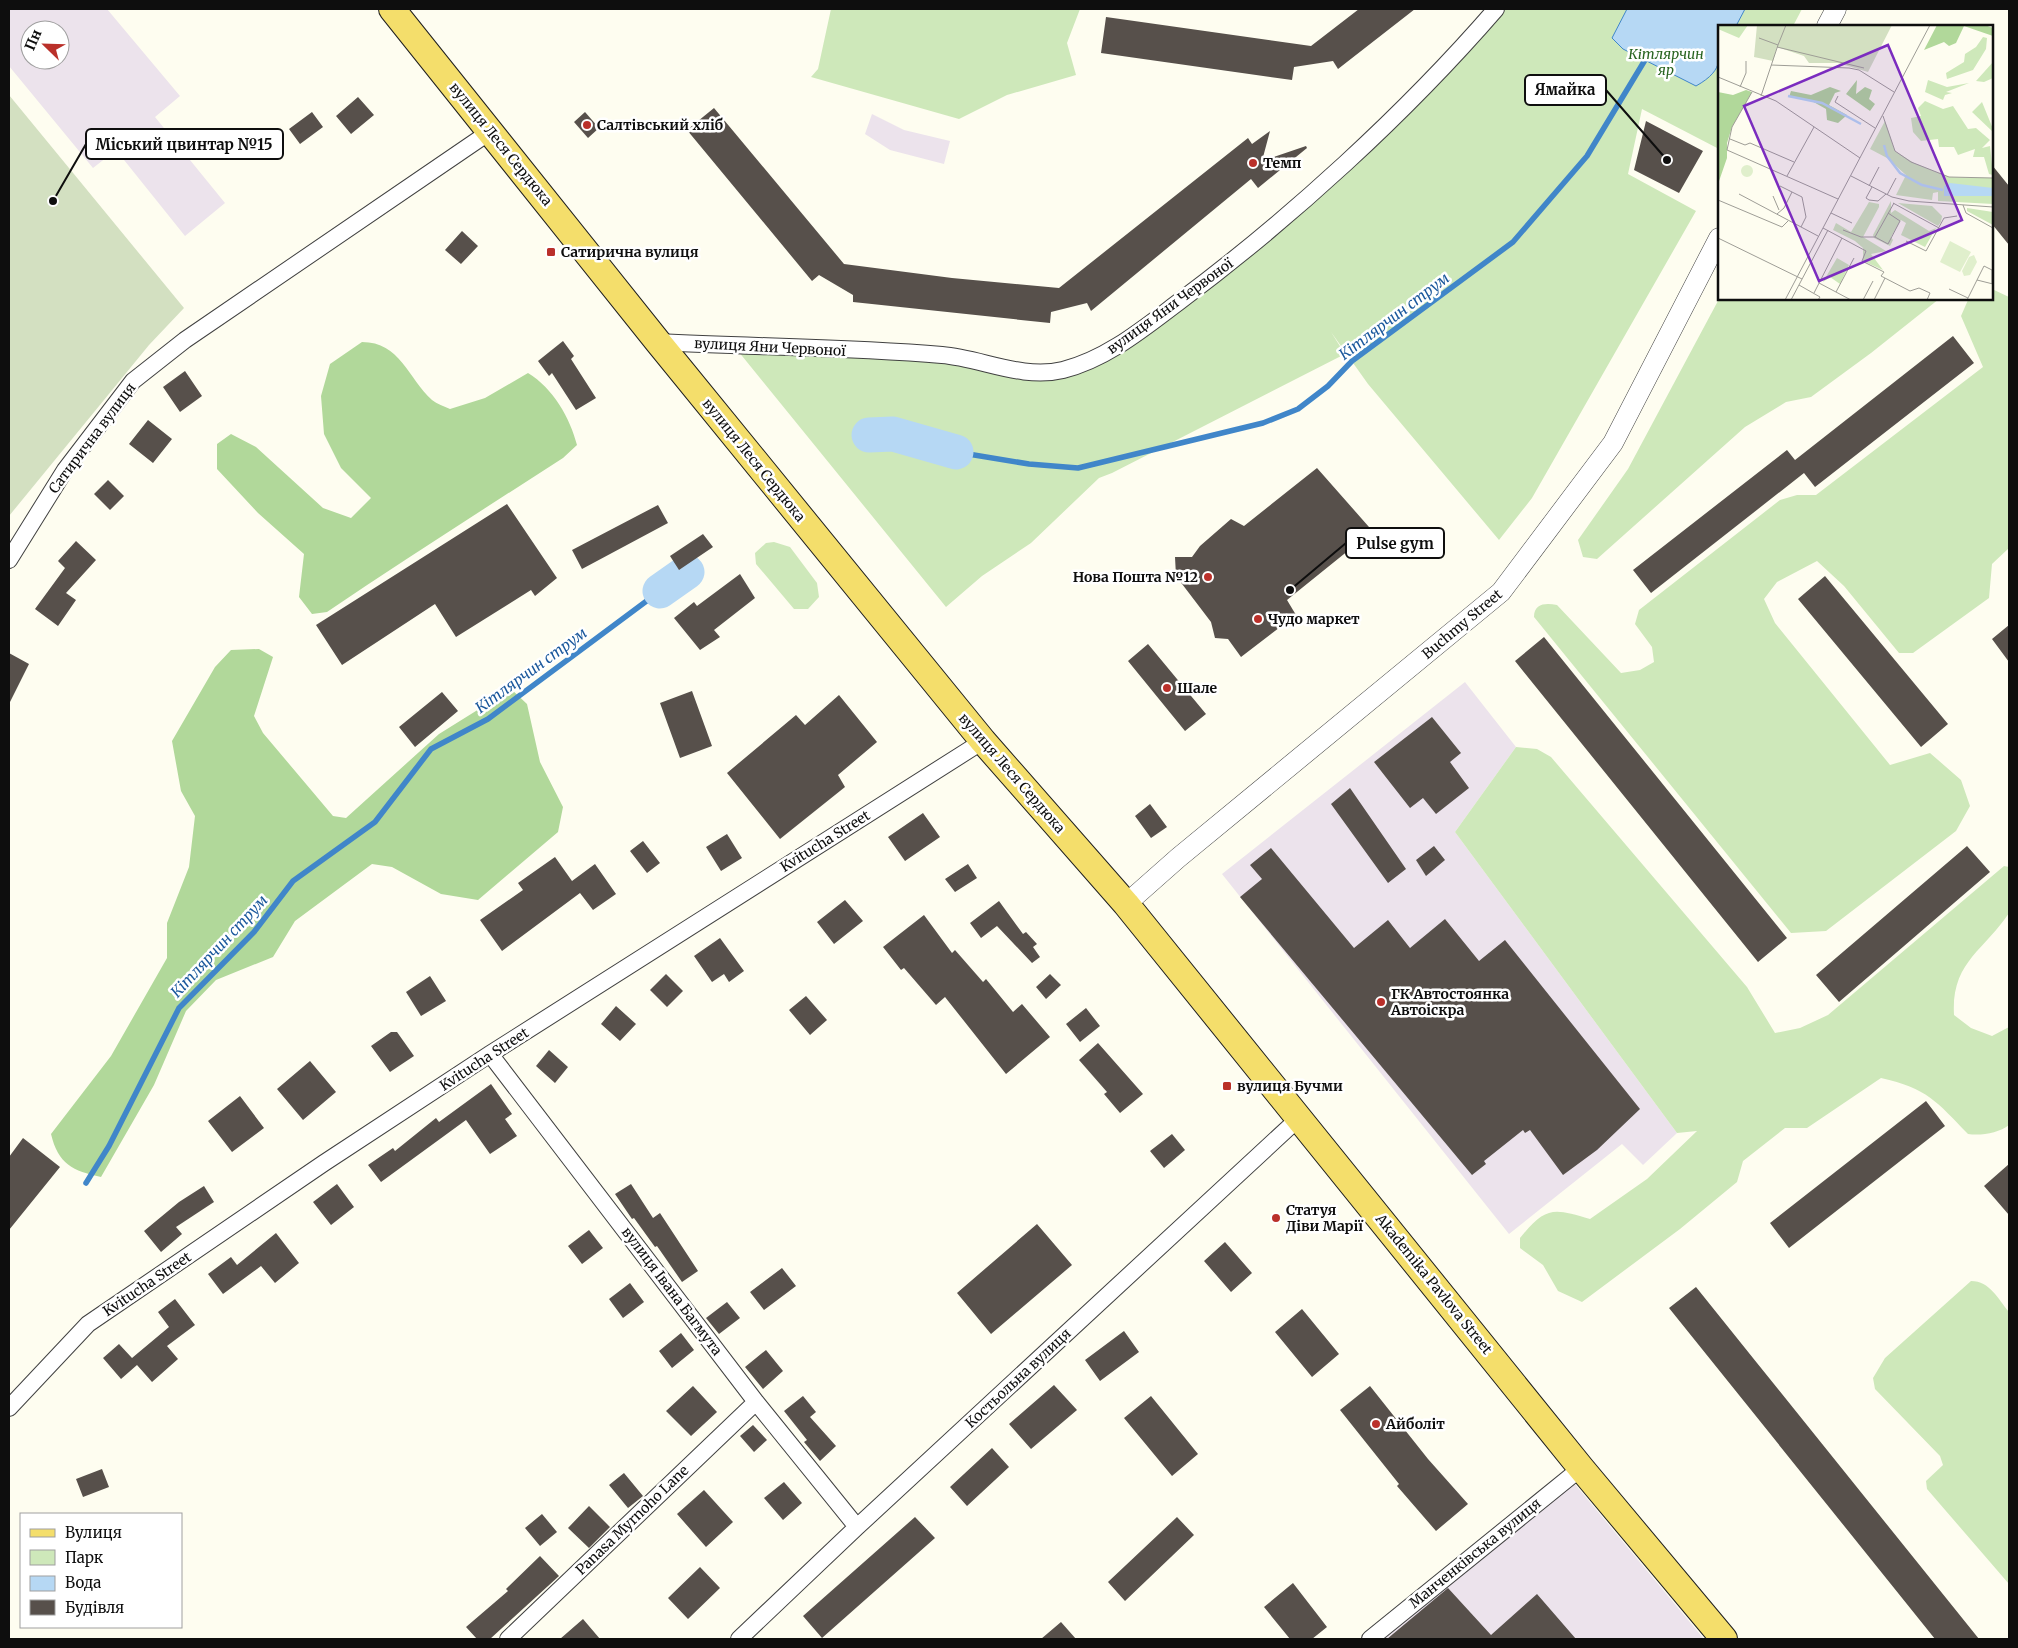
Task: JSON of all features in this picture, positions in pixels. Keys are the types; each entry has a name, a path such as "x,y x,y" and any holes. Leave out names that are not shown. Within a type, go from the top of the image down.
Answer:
{"main road":[{"name":"вулиця Леся Сердюка","path":"392,9 658,342 983,740 1126,904"},
{"name":"Akademika Pavlova Street","path":"1126,904 1581,1468 1724,1639"}],"street":[{"name":"вулиця Яни Червоної","path":"658,342 944,355 1022,371 1063,370 1098,357 1140,331 1242,254 1363,145 1466,43 1496,9"},
{"path":"1828,25 1836,9"},
{"name":"Сатирична вулиця","path":"9,560 65,470 133,381 185,340 491,131"},
{"name":"Buchmy Street","path":"1126,904 1178,858 1502,592 1613,443 1718,240"},
{"name":"Kvitucha Street","path":"9,1408 88,1324 324,1162 983,740"},
{"name":"вулиця Івана Багмута","path":"490,1054 756,1402 857,1527"},
{"name":"Костьольна вулиця","path":"739,1639 857,1527 1299,1118"},
{"name":"Panasa Myrnoho Lane","path":"508,1639 756,1402"},
{"name":"Манченківська вулиця","path":"1370,1639 1581,1468"}],"shaded area":[{"path":"9,9 107,9 180,96 155,117 225,203 185,236 116,150 93,168 9,66"},
{"path":"872,114 904,130 950,141 944,164 890,150 865,134"},
{"path":"1465,682 1516,747 1455,832 1677,1133 1643,1165 1622,1144 1509,1234 1222,874"},
{"path":"1569,1477 1704,1639 1378,1639"}],"green space":[{"path":"831,9 1080,9 1067,43 1076,75 1007,95 959,119 811,77 818,69"},
{"name":"Кітлярчин яр","path":"1496,9 1802,9 1794,25 1718,25 1718,148 1642,109 1628,174 1696,211 1532,498 1499,540 1368,384 1331,332 1345,354 1099,478 1031,543 982,576 946,607 734,346 944,355 1021,371 1098,357 1265,234"},
{"path":"9,95 184,308 149,345 9,516"},
{"path":"1993,289 2009,297 2009,548 1992,564 1989,598 1913,653 1899,653 1844,586 1817,561 1777,582 1764,599 1775,623 1890,765 1930,753 1961,780 1970,806 1956,831 1826,931 1791,933 1534,617 1535,612 1541,605 1557,605 1621,673 1640,670 1654,662 1652,647 1635,624 1639,610 1780,500 1797,495 1816,495 1983,367 1961,316 1968,300 1993,300"},
{"path":"1718,300 1938,300 1871,353 1811,397 1786,402 1745,427 1597,559 1583,557 1578,540 1628,469"},
{"path":"362,342 386,348 395,355 432,400 450,409 485,398 528,373 553,395 570,424 577,445 563,458 327,612 312,614 299,597 304,554 258,513 217,469 217,444 231,434 256,447 323,508 351,518 371,498 341,468 324,434 321,396 330,364"},
{"path":"774,542 790,547 817,583 819,597 808,609 794,609 756,564 755,553 766,543"},
{"path":"259,649 273,657 254,716 263,733 333,816 346,818 439,734 511,689 527,704 540,762 563,807 558,832 478,900 441,894 392,867 372,864 295,921 273,957 216,980 186,1011 154,1085 101,1177 82,1172 68,1164 58,1153 51,1134 111,1056 167,958 167,923 189,867 195,816 181,791 172,741 215,667 231,650"},
{"path":"1516,747 1537,749 1551,757 1747,987 1775,1033 1800,1028 1828,1015 2004,866 2009,867 2009,913 1963,969 1954,997 1954,1015 1971,1028 1992,1036 2009,1027 2009,1125 1990,1133 1968,1134 1948,1113 1921,1092 1910,1086 1881,1078 1807,1128 1785,1128 1743,1161 1737,1182 1680,1229 1582,1302 1558,1291 1543,1265 1520,1248 1520,1238 1537,1220 1551,1212 1567,1213 1590,1219 1647,1179 1697,1131 1677,1133 1455,832"},
{"path":"1971,1281 1988,1287 2009,1312 2009,1584 1927,1489 1926,1481 1943,1465 1940,1456 1875,1389 1873,1378 1885,1358"}],"water":[{"path":"1627,9 1745,9 1737,25 1718,25 1718,63 1712,74 1696,86 1623,49 1612,38"}],"building":[{"path":"1359,9 1415,9 1338,69 1333,61 1294,67 1292,80 1101,53 1106,17 1311,46"},
{"path":"358,97 374,115 351,134 336,116"},
{"path":"714,108 844,264 952,278 1059,288 1248,138 1252,144 1270,131 1262,161 1306,146 1307,148 1258,188 1251,179 1091,311 1087,303 1051,312 1050,323 853,302 853,295 819,275 812,281 687,130"},
{"path":"312,112 323,127 300,144 289,129"},
{"name":"Салтівський хліб","path":"585,112 599,128 588,138 574,122"},
{"path":"1646,121 1703,151 1679,193 1634,170"},
{"path":"1993,166 2009,186 2009,245 1993,225"},
{"path":"462,231 478,246 461,264 445,250"},
{"path":"1953,336 1974,363 1815,487 1804,473 1651,593 1633,570 1787,450 1795,460"},
{"path":"563,341 574,356 571,359 596,398 576,410 552,373 549,376 538,361"},
{"path":"185,371 202,396 180,412 163,387"},
{"path":"148,420 172,439 153,463 129,444"},
{"path":"1317,468 1369,527 1365,533 1373,543 1357,557 1349,550 1287,600 1296,615 1241,657 1228,639 1215,638 1211,622 1176,576 1175,557 1192,557 1200,546 1231,519 1244,526"},
{"path":"108,480 124,496 110,510 94,494"},
{"path":"507,504 557,578 535,596 531,590 456,637 435,604 342,665 316,625"},
{"path":"658,505 668,523 582,569 572,550"},
{"path":"703,534 713,547 679,570 670,556"},
{"path":"76,541 96,560 66,593 76,600 58,626 35,609 65,568 58,561"},
{"path":"740,574 755,598 714,630 720,637 700,650 674,618 694,602 697,606"},
{"path":"1825,576 1948,724 1921,747 1798,599"},
{"path":"2009,625 2009,662 1992,639"},
{"path":"1544,637 1787,938 1758,962 1515,661"},
{"name":"Шале","path":"1148,644 1206,714 1185,731 1128,661"},
{"path":"9,653 29,664 9,704"},
{"path":"692,691 712,746 680,758 660,703"},
{"path":"442,692 458,711 415,747 399,727"},
{"path":"839,695 877,742 838,775 845,787 780,839 727,773 796,715 805,725"},
{"path":"1432,717 1461,753 1450,762 1469,788 1436,814 1423,798 1410,808 1374,762"},
{"path":"1350,788 1406,869 1388,883 1331,804"},
{"path":"1150,804 1167,827 1151,838 1135,816"},
{"path":"923,813 940,837 905,861 888,837"},
{"path":"727,834 742,858 721,871 706,847"},
{"path":"643,841 660,863 647,873 630,851"},
{"path":"1434,846 1445,860 1426,876 1416,860"},
{"path":"1967,846 1990,872 1839,1002 1816,975"},
{"path":"1271,848 1354,948 1388,920 1410,948 1445,919 1479,961 1505,940 1640,1109 1597,1150 1563,1175 1530,1130 1525,1133 1523,1130 1484,1161 1486,1164 1472,1175 1240,897 1262,879 1250,865"},
{"path":"555,857 572,881 595,864 616,894 593,910 580,893 502,951 480,920 523,890 518,883"},
{"path":"968,864 977,878 955,892 945,879"},
{"path":"845,900 863,921 834,944 817,922"},
{"path":"999,901 1023,934 1026,932 1037,944 1033,947 1040,957 1032,963 997,926 981,938 970,923"},
{"path":"924,915 952,953 955,950 983,982 986,979 1013,1012 1022,1004 1050,1037 1006,1074 945,997 936,1005 904,968 901,970 883,947"},
{"path":"720,938 744,971 729,982 724,974 712,982 694,956"},
{"path":"666,974 683,991 667,1007 650,990"},
{"path":"1050,974 1061,985 1046,999 1036,987"},
{"path":"430,976 446,1001 421,1016 406,992"},
{"path":"806,996 827,1020 810,1035 789,1010"},
{"path":"616,1006 636,1024 620,1041 601,1024"},
{"path":"1086,1008 1100,1026 1080,1042 1066,1024"},
{"path":"391,1032 397,1032 414,1056 390,1072 371,1046"},
{"path":"1098,1043 1143,1094 1120,1113 1104,1094 1107,1092 1079,1060"},
{"path":"549,1050 568,1067 555,1083 536,1066"},
{"path":"310,1061 336,1092 303,1120 277,1089"},
{"path":"491,1084 512,1114 505,1119 517,1136 490,1154 466,1120 381,1182 368,1165 393,1148 395,1151 436,1118 439,1122"},
{"path":"240,1096 264,1128 232,1152 208,1121"},
{"path":"1926,1101 1945,1126 1789,1248 1770,1223"},
{"path":"1172,1134 1185,1150 1164,1168 1150,1151"},
{"path":"23,1138 60,1167 9,1230 9,1157"},
{"path":"2009,1164 2009,1215 1984,1186"},
{"path":"337,1184 354,1207 331,1225 313,1202"},
{"path":"631,1184 653,1218 660,1213 698,1271 682,1282 657,1246 655,1247 634,1218 632,1219 615,1194"},
{"path":"204,1186 214,1202 176,1227 182,1234 161,1252 144,1231 179,1202"},
{"path":"1037,1224 1072,1265 991,1334 957,1293"},
{"path":"589,1230 603,1248 582,1264 568,1246"},
{"path":"276,1233 299,1263 275,1283 261,1266 223,1294 208,1274 231,1257 237,1265"},
{"path":"1225,1242 1252,1273 1231,1292 1204,1261"},
{"path":"782,1268 796,1286 764,1310 750,1292"},
{"path":"630,1283 644,1302 623,1318 609,1299"},
{"path":"1696,1287 1979,1639 1935,1639 1669,1308"},
{"path":"175,1299 195,1325 167,1346 178,1359 152,1382 137,1365 121,1379 103,1358 119,1344 132,1358 169,1327 158,1312"},
{"path":"727,1302 740,1318 719,1334 706,1318"},
{"path":"1302,1309 1339,1354 1312,1377 1275,1332"},
{"path":"1124,1331 1139,1352 1100,1381 1085,1360"},
{"path":"681,1333 694,1350 672,1368 659,1351"},
{"path":"766,1350 783,1371 763,1389 745,1367"},
{"path":"1054,1385 1077,1410 1031,1449 1009,1424"},
{"path":"693,1386 717,1412 691,1436 666,1411"},
{"path":"1370,1386 1428,1459 1468,1504 1436,1531 1397,1486 1399,1484 1340,1410"},
{"path":"803,1396 816,1412 810,1417 836,1446 820,1461 804,1442 807,1440 784,1411"},
{"path":"1151,1396 1198,1454 1172,1476 1124,1418"},
{"path":"753,1425 767,1440 754,1452 740,1436"},
{"path":"992,1448 1009,1467 967,1506 950,1487"},
{"path":"102,1469 109,1487 83,1497 76,1479"},
{"path":"624,1473 643,1496 628,1508 609,1485"},
{"path":"784,1482 802,1503 783,1520 764,1498"},
{"path":"704,1490 733,1522 706,1547 677,1514"},
{"path":"589,1506 610,1527 589,1548 568,1528"},
{"path":"542,1514 557,1532 540,1546 525,1528"},
{"path":"915,1517 935,1538 822,1638 803,1616"},
{"path":"1177,1517 1194,1535 1125,1601 1108,1582"},
{"path":"540,1556 559,1576 490,1639 477,1639 466,1627 508,1591 506,1589"},
{"path":"700,1567 720,1588 688,1619 668,1598"},
{"path":"1293,1583 1327,1627 1312,1639 1290,1639 1264,1607"},
{"path":"1448,1588 1491,1635 1537,1594 1576,1639 1387,1639"},
{"path":"583,1619 600,1639 560,1639"},
{"path":"1061,1622 1076,1639 1041,1639"}],"waterway":[{"name":"Кітлярчин струм","path":"956,452 1029,464 1078,468 1263,423 1298,409 1328,386 1352,361 1513,242 1587,156 1645,60"},
{"path":"869,435 893,434 956,452"},
{"path":"660,591 687,572"},
{"name":"Кітлярчин струм","path":"86,1183 109,1146 179,1008 254,932 293,881 375,822 431,749 488,719 660,591"}],"place":[{"name":"Салтівський хліб","path":"587,125"},
{"name":"Ямайка","path":"1667,160"},
{"name":"Темп","path":"1253,163"},
{"name":"Міський цвинтар №15","path":"53,201"},
{"name":"Сатирична вулиця","path":"551,252"},
{"name":"Нова Пошта №12","path":"1208,577"},
{"name":"Pulse gym","path":"1290,590"},
{"name":"Чудо маркет","path":"1258,619"},
{"name":"Шале","path":"1167,688"},
{"name":"ГК Автостоянка Автоіскра","path":"1381,1002"},
{"name":"вулиця Бучми","path":"1227,1086"},
{"name":"Статуя Діви Марії","path":"1276,1218"},
{"name":"Айболіт","path":"1376,1424"}]}
